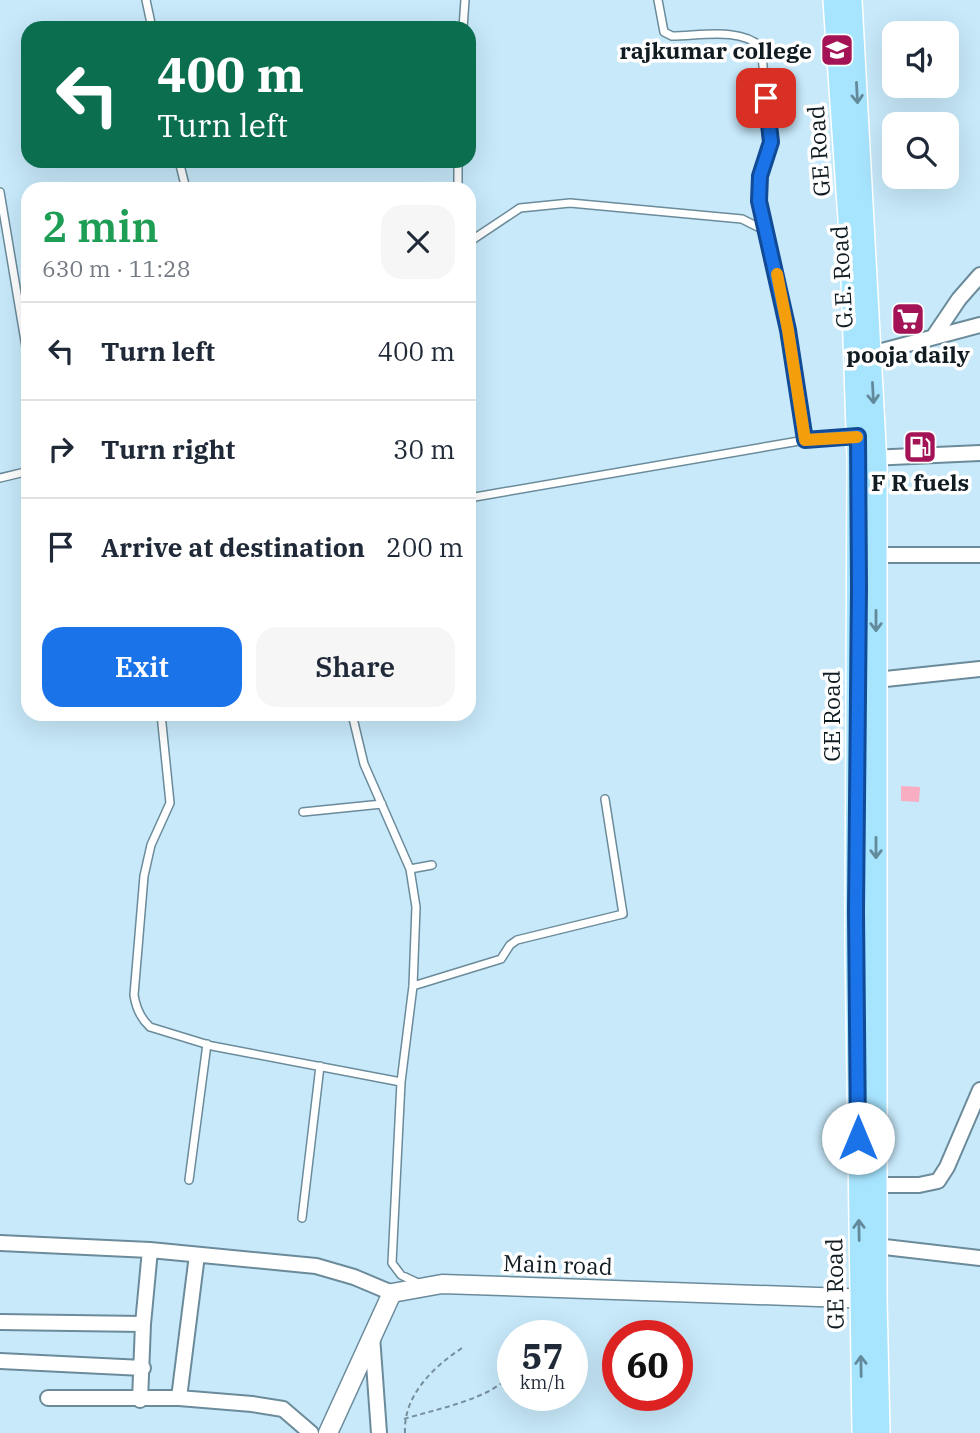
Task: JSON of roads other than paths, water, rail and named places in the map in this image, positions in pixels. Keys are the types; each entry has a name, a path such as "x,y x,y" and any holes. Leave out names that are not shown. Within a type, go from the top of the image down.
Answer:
{"main road":[{"name":"GE Road","path":"834,0 851,249 863,356 858,436 867,458 856,911 868,1298 863,1433"},
{"name":"G.E. Road","path":"851,0 867,458 876,555 876,1245 868,1298 879,1433"}],"street":[{"path":"934,336 959,299 980,275"},
{"path":"863,356 980,325"},
{"path":"867,458 980,453"},
{"path":"876,555 980,555"},
{"path":"876,680 980,668"},
{"path":"876,1185 919,1185 937,1181 947,1167 980,1090"},
{"path":"0,1243 150,1250 316,1266 354,1277 392,1293 328,1433"},
{"path":"876,1245 980,1258"},
{"path":"140,1399 150,1250"},
{"path":"179,1398 197,1255"},
{"name":"Main road","path":"392,1293 442,1284 868,1298"},
{"path":"0,1322 143,1324"},
{"path":"372,1335 379,1433"},
{"path":"0,1361 143,1368"},
{"path":"48,1398 179,1398 253,1404 284,1409 312,1433"}],"lane":[{"path":"146,0 150,21"},
{"path":"464,21 465,0"},
{"path":"657,0 664,32 672,36 736,36 753,39 761,47 771,142 760,176 759,201 778,278 805,440"},
{"path":"0,192 21,320"},
{"path":"476,237 520,208 570,203 742,219 764,230"},
{"path":"476,497 805,440 858,436"},
{"path":"0,478 21,473"},
{"path":"162,721 170,803 152,845 144,876 134,995 136,1007 144,1022 150,1027 207,1044 401,1082"},
{"path":"354,721 364,764 410,869 416,908 413,986 401,1082 392,1263 401,1275 428,1287"},
{"path":"413,986 501,959 517,940 623,914 605,799"},
{"path":"303,812 382,804"},
{"path":"410,869 432,865"},
{"path":"189,1180 207,1044"},
{"path":"302,1218 320,1066"}],"place":[{"name":"rajkumar college","path":"837,50"},
{"name":"pooja daily","path":"908,319"},
{"name":"F R fuels","path":"920,447"}]}
